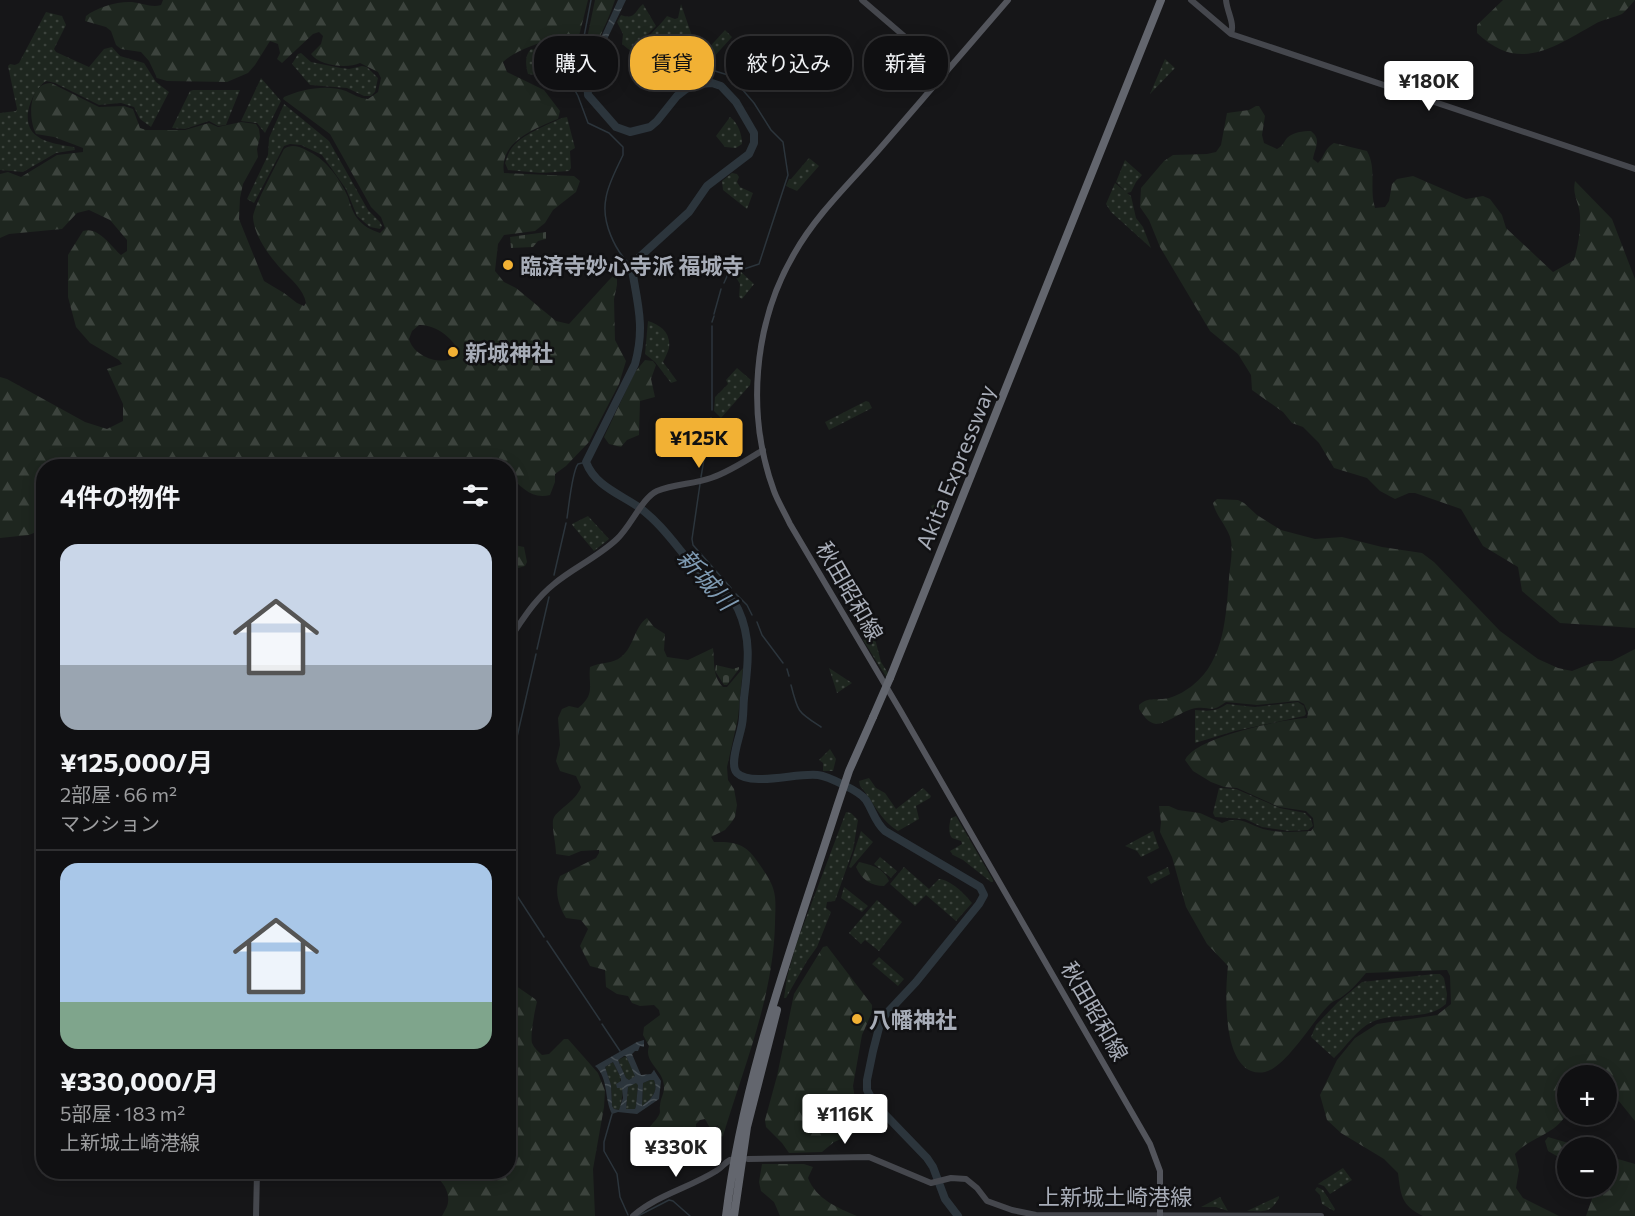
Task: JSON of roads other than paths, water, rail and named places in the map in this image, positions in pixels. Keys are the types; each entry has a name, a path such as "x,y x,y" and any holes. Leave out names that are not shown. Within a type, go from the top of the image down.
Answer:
{"highway":[{"name":"Akita Expressway","path":"726,1216 742,1115 758,1056 849,771 890,678 1160,2"},
{"name":"Akita Expressway","path":"734,1216 747,1127 792,950"}],"main road":[{"name":"秋田昭和線","path":"948,70 1008,0"},
{"name":"秋田昭和線","path":"930,90 822,215 787,267 774,295 765,324 760,354 758,428 774,492 790,524 1150,1144 1160,1172 1160,1215"}],"street":[{"path":"862,0 904,36"},
{"path":"1191,0 1231,34 1635,169"},
{"path":"1226,0 1227,11 1233,25 1231,34"},
{"path":"516,630 541,596 616,540 636,517 646,499 658,491 713,478 763,450"},
{"name":"上新城土崎港線","path":"748,1159 870,1157 931,1184 961,1177 970,1182 987,1201 1036,1215 1321,1216"},
{"path":"633,1216 659,1198 719,1170 730,1160"},
{"path":"256,1216 257,1179"}],"water":[{"path":"618,0 626,0 609,36 602,36"},
{"path":"644,1040 644,1047 640,1046 638,1051 632,1054 641,1075 651,1074 654,1070 661,1081 659,1099 637,1114 618,1112 612,1114 602,1076 595,1066","holes":["626,1056 635,1076 629,1080 626,1078 618,1060","613,1062 621,1078 621,1081 616,1084 617,1088 622,1088 623,1098 619,1110 612,1106 611,1085 605,1067","654,1080 656,1088 651,1098 642,1106 643,1083","636,1083 638,1085 635,1109 626,1109 628,1087"]}],"waterway":[{"path":"591,0 582,47 567,76 578,96 588,123 609,133 623,147 623,155 607,193 605,207 608,226 615,244 632,266"},
{"path":"714,69 728,75 735,81 754,103 771,130 783,142 788,175 759,264 744,269"},
{"name":"新城川","path":"588,90 588,95 616,127 630,132 650,127 686,89 712,83 721,86 736,102 754,133 754,143 749,154 707,186 689,212 633,263 640,328 635,364 586,462 595,477 609,489 650,516 699,572 728,597 738,609 745,631 748,653 743,721 734,758 737,773 753,779 818,775 841,783 864,798 885,831 980,887 984,895 916,982 886,1014 880,1024 867,1080 867,1090 874,1103 927,1158 933,1167 945,1199 958,1216"},
{"path":"724,283 728,274 738,270"},
{"path":"714,314 721,289"},
{"path":"712,322 714,316"},
{"path":"712,326 712,410"},
{"path":"701,477 711,418"},
{"path":"567,518 576,468 578,464 586,462"},
{"path":"700,484 693,545 731,588"},
{"path":"554,575 566,523"},
{"path":"736,594 747,605 752,615"},
{"path":"537,649 549,597"},
{"path":"757,622 762,635 783,663"},
{"path":"516,741 536,654"},
{"path":"787,669 789,676"},
{"path":"791,685 800,711 821,727"},
{"path":"516,894 544,937"},
{"path":"547,941 600,1020"},
{"path":"602,1024 620,1051"},
{"path":"612,1114 604,1142 604,1151 617,1174 620,1197 628,1215"},
{"path":"638,1216 669,1200 690,1216"}],"place":[{"name":"臨済寺妙心寺派 福城寺","path":"508,265"},
{"name":"新城神社","path":"453,352"},
{"name":"八幡神社","path":"857,1019"}]}
